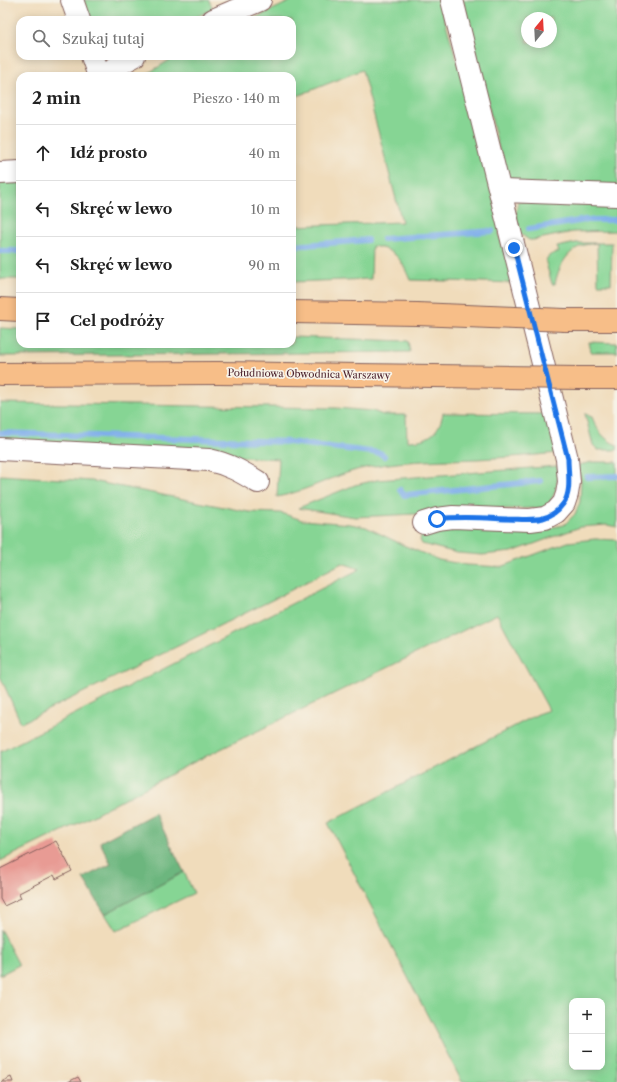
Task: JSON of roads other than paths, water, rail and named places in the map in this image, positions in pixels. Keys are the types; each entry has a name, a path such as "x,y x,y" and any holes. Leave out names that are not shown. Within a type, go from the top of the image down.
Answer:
{"highway":[{"path":"0,309 16,310"},
{"path":"296,312 417,314 565,320 617,320"},
{"name":"Południowa Obwodnica Warszawy","path":"0,374 218,373 617,378"}],"street":[{"path":"72,0 78,16"},
{"path":"223,16 260,0"},
{"path":"424,523 437,519 453,517 530,520 545,518 556,512 564,503 569,482 568,459 452,0"},
{"path":"93,60 98,72"},
{"path":"111,72 127,60"},
{"path":"0,173 16,172"},
{"path":"500,191 617,195"},
{"path":"0,449 209,460 225,464 239,470 258,482"}],"waterway":[{"path":"529,229 585,220 617,220"},
{"path":"383,239 492,231"},
{"path":"296,246 367,240"},
{"path":"0,251 16,251"},
{"path":"0,433 288,442 380,453 384,456"},
{"path":"587,477 617,476"},
{"path":"400,490 404,495 540,481"}]}
